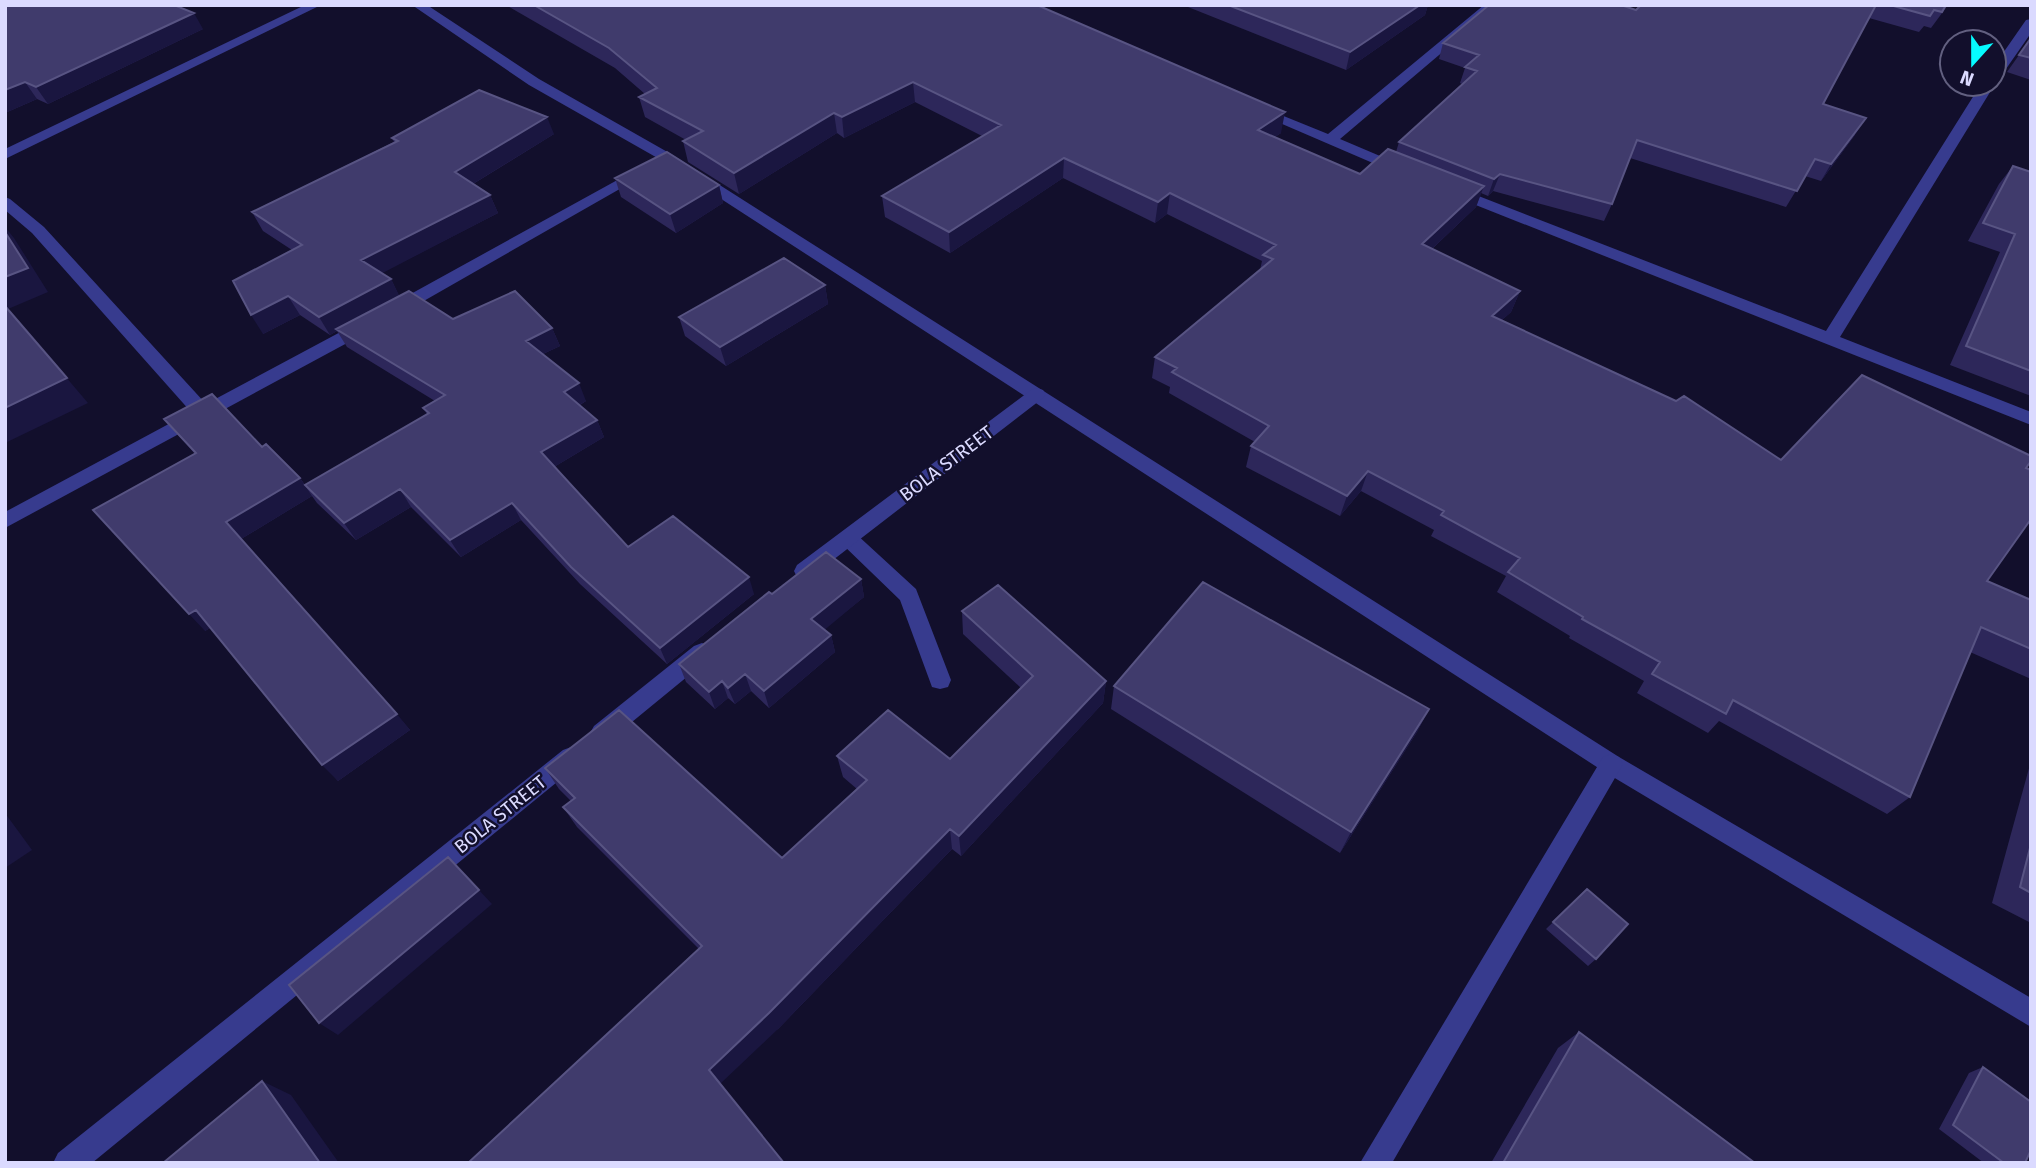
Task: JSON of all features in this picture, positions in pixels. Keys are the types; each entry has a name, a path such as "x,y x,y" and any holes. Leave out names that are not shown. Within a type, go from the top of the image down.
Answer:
{"street":[{"path":"5,155 315,5"},
{"path":"418,5 534,82 666,157 1611,764 2031,1013"},
{"path":"1329,141 1492,5"},
{"path":"2008,56 2031,23"},
{"path":"1829,340 1979,98"},
{"path":"1242,103 1419,177"},
{"path":"5,521 202,412 463,274 666,157"},
{"path":"1444,187 2031,419"},
{"path":"5,202 38,230 202,412"},
{"name":"BOLA STREET","path":"786,585 1037,394"},
{"path":"848,538 909,595 940,680"},
{"name":"BOLA STREET","path":"68,1163 722,636"},
{"path":"1375,1163 1611,764"}],"building":[{"path":"5,5 174,5 194,13 36,87 25,82 5,90"},
{"path":"534,5 1037,5 1285,112 1258,130 1360,174 1388,149 1484,186 1422,244 1520,291 1492,316 1676,401 1684,396 1781,460 1862,375 2031,456 2026,468 2031,470 2031,519 1987,581 2031,600 2031,649 1981,627 1910,797 1733,700 1726,714 1652,674 1660,662 1582,619 1583,617 1508,572 1520,558 1441,515 1444,511 1368,471 1347,496 1251,446 1269,426 1172,372 1177,368 1155,357 1273,259 1263,255 1276,245 1170,193 1158,202 1064,158 949,232 882,196 1001,125 913,82 842,117 834,113 734,173 683,141 703,131 639,97 657,88 609,48"},
{"path":"1228,5 1420,5 1350,52"},
{"path":"1489,5 1621,5 1636,10 1641,5 1876,5 1823,104 1866,118 1831,164 1815,159 1797,191 1637,140 1612,204 1500,174 1494,179 1399,142 1477,71 1465,67 1479,55 1443,43"},
{"path":"1890,5 1946,5 1942,12 1934,10 1930,16"},
{"path":"2031,38 2031,58 2019,55"},
{"path":"479,90 547,117 455,172 490,195 361,260 391,279 319,317 288,296 251,315 233,281 302,245 252,212 398,141 392,138"},
{"path":"667,152 719,185 670,214 615,178"},
{"path":"2013,166 2031,172 2031,371 1966,346 2015,234 1983,223"},
{"path":"5,232 28,268 5,277"},
{"path":"784,258 825,285 720,347 679,317"},
{"path":"409,291 453,319 515,291 552,328 526,341 579,383 564,392 597,420 541,452 628,547 673,516 749,577 660,648 571,567 512,503 450,540 400,489 344,523 305,485 429,413 423,408 445,395 336,329"},
{"path":"5,306 67,378 5,408"},
{"path":"212,394 262,447 266,444 300,478 226,522 397,714 322,765 196,610 189,614 93,510 196,453 164,419"},
{"path":"826,552 861,579 811,619 831,635 764,691 745,674 728,688 722,681 709,692 679,664 769,592 772,594"},
{"path":"1203,582 1429,709 1351,832 1114,686"},
{"path":"998,585 1106,681 959,836 950,829 769,1013 709,1070 784,1163 468,1163 702,946 563,807 575,798 545,768 619,710 782,858 867,780 837,756 888,710 950,759 1033,676 962,611"},
{"path":"2031,844 2031,893 2020,887"},
{"path":"448,857 479,890 319,1023 289,985"},
{"path":"1587,889 1628,924 1596,959 1553,922"},
{"path":"1579,1032 1755,1163 1503,1163"},
{"path":"1983,1067 2031,1102 2031,1150 2025,1163 2004,1163 1953,1125"},
{"path":"262,1081 320,1163 163,1163"}]}
